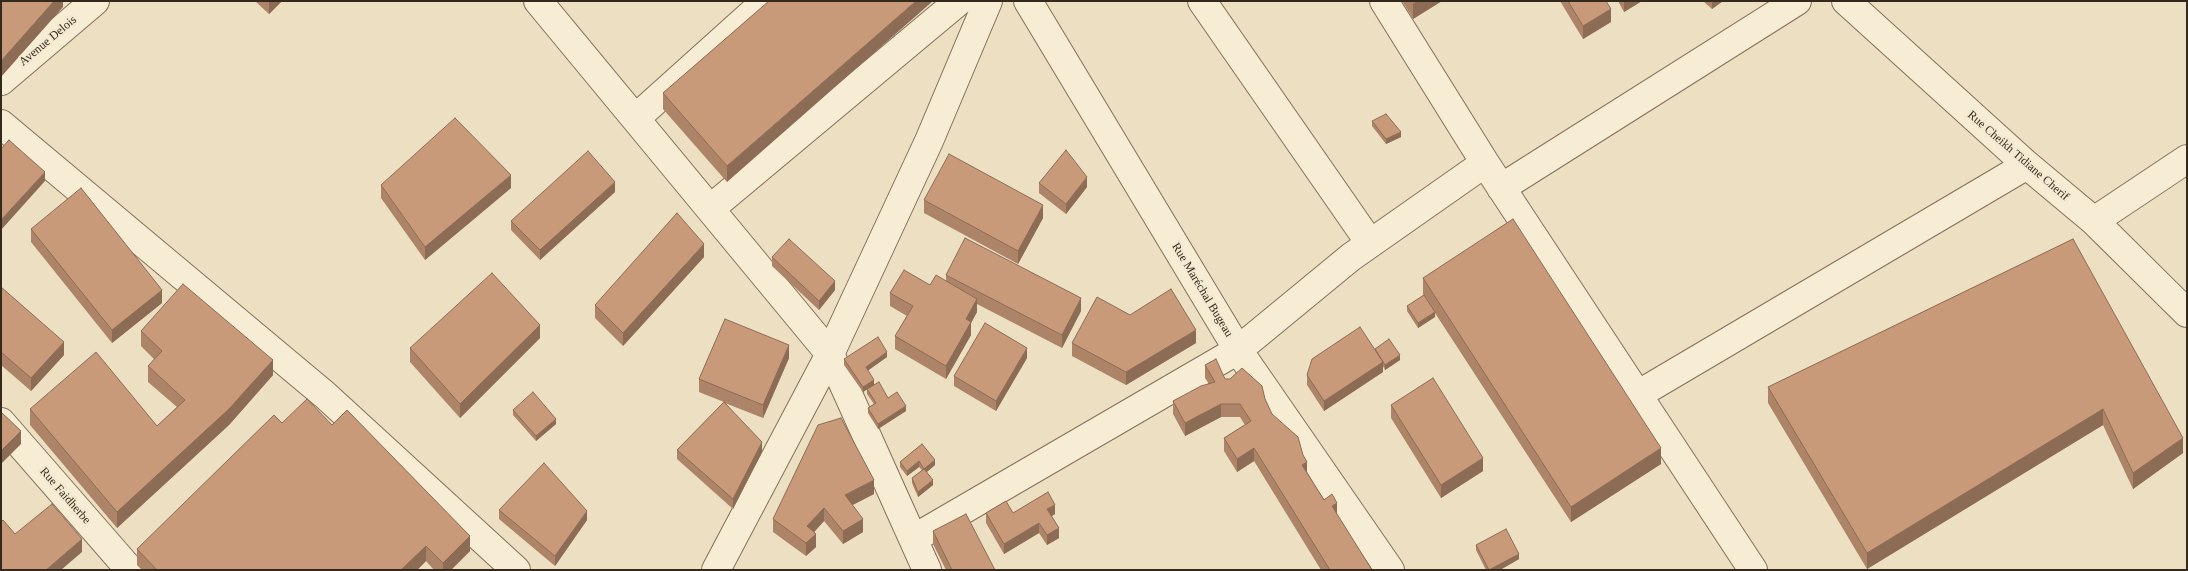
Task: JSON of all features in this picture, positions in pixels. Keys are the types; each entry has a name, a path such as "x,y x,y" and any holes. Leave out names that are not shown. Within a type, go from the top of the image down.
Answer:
{"street":[{"name":"Avenue Delois","path":"1,81 95,1"},
{"path":"538,1 830,354 927,570"},
{"path":"636,118 766,1"},
{"path":"710,209 958,1"},
{"path":"716,570 830,354 930,141 988,1"},
{"name":"Rue Maréchal Bugeau","path":"1028,1 1238,350 1390,570"},
{"path":"1202,1 1370,243"},
{"path":"1384,1 1501,188 1639,394 1753,570"},
{"path":"1501,188 1797,1"},
{"name":"Rue Cheikh Tidiane Cherif","path":"1846,1 2027,165 2094,221 2187,313"},
{"path":"1,124 324,394 516,570"},
{"path":"2094,221 2187,159"},
{"path":"913,539 1238,350 1370,243 1485,163"},
{"path":"1639,394 2027,165"},
{"name":"Rue Faidherbe","path":"1,422 118,566"}],"building":[{"path":"1,1 54,1 1,61"},
{"path":"769,1 916,1 727,166 663,93"},
{"path":"1568,1 1606,1 1611,9 1583,26"},
{"path":"1386,114 1401,132 1386,139 1372,121"},
{"path":"455,118 511,175 425,247 381,185"},
{"path":"9,140 45,172 1,220 1,149"},
{"path":"1066,150 1087,177 1066,204 1039,183"},
{"path":"588,151 615,182 540,250 511,221"},
{"path":"949,154 1043,205 1018,251 924,200"},
{"path":"81,188 162,290 112,330 31,229"},
{"path":"677,213 704,244 623,333 595,305"},
{"path":"1513,219 1661,448 1571,507 1423,278"},
{"path":"965,238 1081,298 1062,335 946,275"},
{"path":"789,239 835,281 819,301 772,257"},
{"path":"2073,239 2183,438 2133,473 2103,409 1867,553 1768,387"},
{"path":"904,270 930,285 936,275 977,299 966,319 971,322 946,366 895,336 913,306 890,293"},
{"path":"492,273 540,325 460,404 410,348"},
{"path":"183,284 273,360 229,409 117,512 30,409 96,352 157,426 185,400 148,366 162,351 141,331"},
{"path":"1,287 64,342 31,378 1,352"},
{"path":"1171,289 1196,330 1126,372 1072,343 1097,297 1130,315"},
{"path":"1424,295 1435,312 1418,323 1407,306"},
{"path":"725,319 789,345 763,405 699,379"},
{"path":"985,323 1027,348 996,401 954,376"},
{"path":"1360,327 1383,362 1324,401 1307,375 1312,359"},
{"path":"878,337 887,352 866,367 874,380 863,387 844,359"},
{"path":"1389,339 1400,355 1385,365 1375,349"},
{"path":"1216,359 1225,379 1230,379 1242,368 1262,386 1265,399 1272,414 1298,437 1307,462 1302,465 1324,500 1332,494 1337,503 1332,506 1372,570 1330,570 1254,448 1237,459 1224,438 1251,421 1240,404 1221,404 1185,423 1173,401 1201,386 1215,382 1205,365"},
{"path":"1433,378 1483,458 1441,485 1391,405"},
{"path":"879,382 888,398 897,392 906,406 878,424 868,408 876,403 867,389"},
{"path":"533,392 556,419 536,436 513,410"},
{"path":"307,399 332,425 347,410 470,536 443,563 426,546 401,570 157,570 137,549 274,415 282,423"},
{"path":"724,402 762,442 733,499 677,450"},
{"path":"1,412 21,431 1,451"},
{"path":"841,418 874,480 845,495 863,519 843,531 824,508 807,526 816,534 806,543 773,519 818,425"},
{"path":"922,444 935,460 924,469 919,461 907,471 900,462"},
{"path":"544,463 587,511 555,556 499,510"},
{"path":"924,469 933,480 918,492 912,478"},
{"path":"1048,492 1055,505 1047,509 1059,528 1047,535 1039,523 1004,544 986,513 1006,501 1013,513"},
{"path":"52,504 82,539 46,570 1,570 1,522 3,520 15,534"},
{"path":"966,514 995,570 952,570 933,531"},
{"path":"1506,529 1519,554 1489,570 1476,545"}]}
